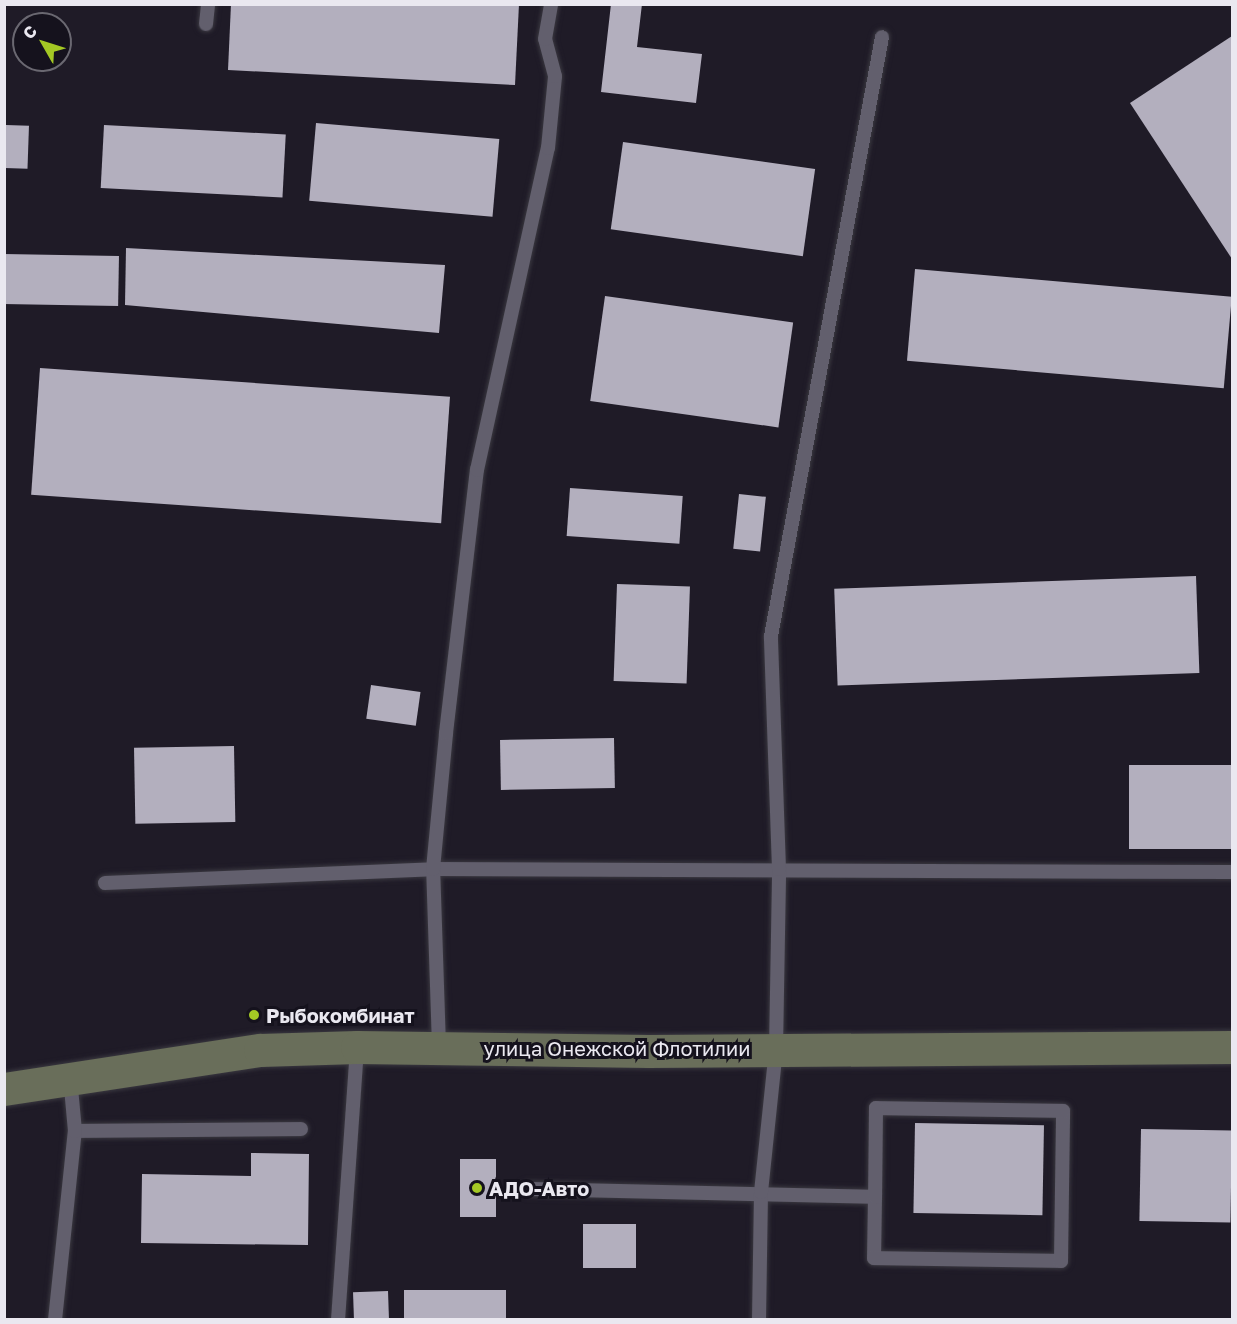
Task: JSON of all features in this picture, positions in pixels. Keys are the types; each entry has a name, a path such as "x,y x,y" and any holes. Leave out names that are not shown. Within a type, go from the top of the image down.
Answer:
{"main road":[{"name":"улица Онежской Флотилии","path":"4,1089 69,1075 260,1050 439,1046 776,1049 1233,1047"}],"lane":[{"path":"206,24 208,4"},
{"path":"439,1046 433,869 477,470 548,148 555,76 545,39 551,4"},
{"path":"759,1320 761,1192 776,1049 779,869 771,636 882,37"},
{"path":"105,883 433,869 1233,872"},
{"path":"338,1320 357,1047"},
{"path":"55,1320 75,1131 69,1075"},
{"path":"876,1108 1063,1111 1061,1262 874,1258 875,1197 876,1108"},
{"path":"75,1131 301,1129"},
{"path":"527,1189 761,1192 875,1197"}],"building":[{"path":"231,4 519,4 515,85 228,70"},
{"path":"611,4 642,4 637,47 702,54 696,103 601,92"},
{"path":"1232,36 1232,259 1130,103"},
{"path":"316,123 499,139 493,217 309,201"},
{"path":"6,125 29,126 27,169 4,168"},
{"path":"104,125 286,135 282,197 101,188"},
{"path":"623,142 815,169 803,256 611,229"},
{"path":"126,248 445,265 439,333 125,305"},
{"path":"4,254 119,256 118,306 4,304"},
{"path":"915,269 1232,297 1224,388 907,361"},
{"path":"605,296 793,322 778,427 590,401"},
{"path":"40,368 450,397 441,523 31,495"},
{"path":"570,488 683,496 679,544 567,536"},
{"path":"739,494 766,497 760,552 733,549"},
{"path":"1196,576 1199,673 838,686 834,589"},
{"path":"617,584 690,587 687,683 614,681"},
{"path":"371,685 421,692 416,726 366,719"},
{"path":"614,738 615,788 501,790 500,740"},
{"path":"234,746 235,822 135,824 134,748"},
{"path":"1129,765 1232,765 1232,849 1129,849"},
{"path":"915,1123 1044,1125 1042,1215 913,1213"},
{"path":"1141,1129 1232,1131 1230,1223 1139,1221"},
{"path":"251,1153 309,1154 308,1245 141,1243 142,1174 251,1176"},
{"name":"АДО-Авто","path":"460,1159 496,1159 496,1217 460,1217"},
{"path":"583,1224 636,1224 636,1268 583,1268"},
{"path":"404,1290 506,1290 506,1320 404,1320"},
{"path":"388,1291 389,1320 354,1320 353,1292"}],"place":[{"name":"Рыбокомбинат","path":"254,1015"},
{"name":"АДО-Авто","path":"477,1188"}]}
